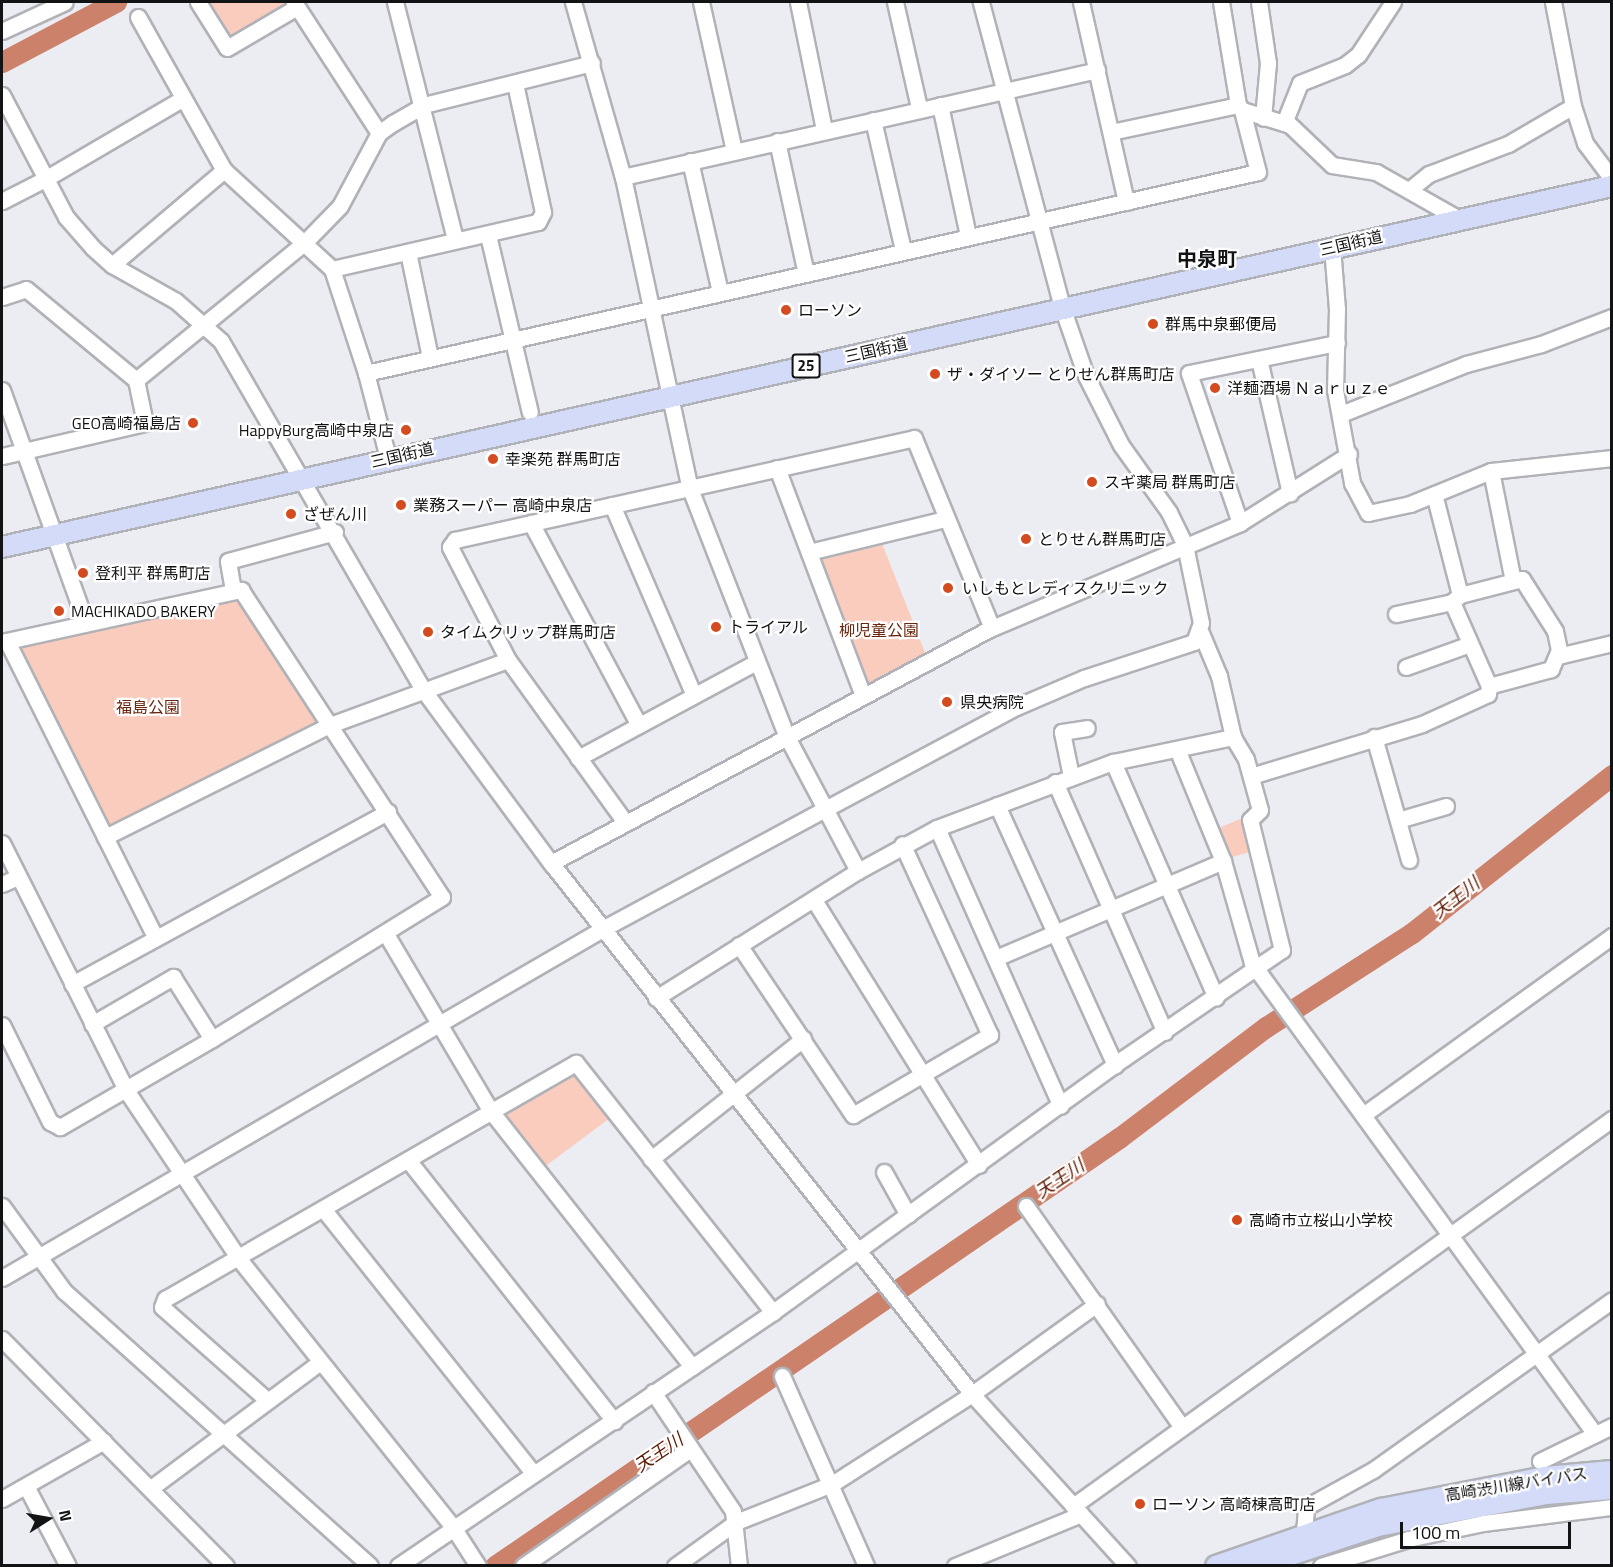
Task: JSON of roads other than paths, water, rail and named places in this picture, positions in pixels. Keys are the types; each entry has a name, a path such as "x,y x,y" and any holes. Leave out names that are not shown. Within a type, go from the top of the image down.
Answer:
{"main road":[{"name":"三国街道","path":"2,547 305,481 388,458 1611,186"},
{"name":"高崎渋川線バイパス","path":"1216,1566 1304,1532 1455,1492 1611,1471"},
{"name":"高崎渋川線バイパス","path":"1257,1566 1378,1526 1545,1494 1611,1489"}],"street":[{"path":"2,31 43,7 65,2"},
{"path":"198,2 227,48 295,4 379,134"},
{"path":"395,2 424,105 456,239"},
{"path":"573,2 623,177 689,486 786,735 858,871"},
{"path":"701,2 734,151"},
{"path":"798,2 825,130"},
{"path":"895,2 919,108"},
{"path":"398,1566 532,1473 614,1421 653,1392 773,1312 1115,1065 1216,998 1282,950 1250,820 1260,810 1244,752 1233,737 1219,676 1201,633 1185,545 1169,512 1121,445 1094,393 1062,307 981,2"},
{"path":"1082,2 1126,202"},
{"path":"366,373 903,250 1041,222 1258,172 1240,108 1221,2"},
{"path":"1259,2 1268,63 1263,118"},
{"path":"1284,123 1300,83 1345,65 1358,55 1393,2"},
{"path":"1553,2 1573,106 1585,143 1611,179"},
{"path":"138,17 182,99 224,170 332,269 366,373 388,458"},
{"path":"136,380 204,322 305,242 340,206 379,134 424,105 592,63"},
{"path":"623,177 919,108 1097,70"},
{"path":"332,269 538,222 543,212 515,84"},
{"path":"2,95 66,217 112,265 176,301 204,322 221,341 335,532 424,691 551,863 856,1252 972,1395 1128,1566"},
{"path":"2,201 45,179 182,99"},
{"path":"940,105 968,236"},
{"path":"1409,190 1430,174 1508,144 1573,106"},
{"path":"1111,132 1240,108 1263,118 1284,123 1332,165 1376,172 1459,219"},
{"path":"873,120 903,250"},
{"path":"777,141 806,274"},
{"path":"690,160 720,292"},
{"path":"112,265 224,170"},
{"path":"488,235 530,412"},
{"path":"1332,248 1337,343 1335,390 1349,454 1352,483 1368,513 1410,504 1491,471 1611,458"},
{"path":"408,252 430,357"},
{"path":"2,297 26,289 136,380 145,423 2,456"},
{"path":"1341,414 1414,388 1466,364 1541,344 1611,317"},
{"path":"1240,523 1189,373 1337,343"},
{"path":"1259,359 1290,494"},
{"path":"2,390 86,623"},
{"path":"625,822 508,660 450,547 455,540 689,486 914,438 945,519 992,628"},
{"path":"551,863 786,735 992,628 1240,523 1290,494 1349,454"},
{"path":"777,468 863,695"},
{"path":"1491,471 1513,581"},
{"path":"1251,776 1374,737 1485,698 1489,686 1470,644 1456,598 1434,494"},
{"path":"612,505 694,694"},
{"path":"809,552 945,519"},
{"path":"531,523 639,724"},
{"path":"233,590 228,561 335,532"},
{"path":"1396,614 1522,579 1548,616 1558,656 1551,669 1489,686"},
{"path":"2,1025 54,1126 66,1124 212,1040 386,934 442,897 241,590 4,642 156,938"},
{"path":"2,1278 39,1259 438,1023 604,928 825,809 1016,707 1084,678 1189,646 1201,633"},
{"path":"1558,656 1611,643"},
{"path":"1406,667 1470,644"},
{"path":"105,837 330,725 508,660"},
{"path":"578,758 756,662"},
{"path":"1071,776 1062,732 1087,728"},
{"path":"656,998 902,844 937,828 1113,762 1233,737"},
{"path":"1374,737 1409,860"},
{"path":"1177,748 1223,861 1252,963 1258,968 1595,1434"},
{"path":"1113,762 1216,998"},
{"path":"1055,782 1165,1032"},
{"path":"997,805 1053,934 1115,1065"},
{"path":"1398,820 1446,806"},
{"path":"72,984 388,812"},
{"path":"937,828 1061,1106"},
{"path":"2,843 126,1090 238,1259 453,1527 477,1565"},
{"path":"739,945 854,1115 990,1035 902,844"},
{"path":"996,958 1223,861"},
{"path":"2,884 18,877"},
{"path":"814,900 979,1165"},
{"path":"386,934 490,1110 692,1367"},
{"path":"1364,1115 1611,936"},
{"path":"92,1024 173,977 212,1040"},
{"path":"651,1159 802,1039"},
{"path":"267,1400 162,1307 165,1299 324,1210 490,1110 576,1063 773,1312"},
{"path":"955,1566 1077,1510 1181,1426 1611,1119"},
{"path":"408,1160 614,1421"},
{"path":"884,1172 908,1215"},
{"path":"2,1206 64,1291 369,1566"},
{"path":"1026,1206 1181,1426"},
{"path":"324,1210 532,1473"},
{"path":"1304,1532 1306,1507 1373,1470 1611,1300"},
{"path":"675,1566 736,1522 832,1484 972,1395 1097,1304"},
{"path":"2,1339 226,1566"},
{"path":"151,1488 320,1362"},
{"path":"782,1376 832,1484 866,1566"},
{"path":"653,1392 733,1511 739,1566"},
{"path":"1540,1461 1611,1426"},
{"path":"2,1499 104,1442"},
{"path":"524,1566 689,1445"},
{"path":"26,1486 68,1566"},
{"path":"1321,1566 1408,1539 1483,1523 1611,1507"}],"waterway":[{"path":"2,62 116,2"},
{"name":"天王川","path":"495,1566 1119,1138 1266,1027 1412,933 1612,775"}],"place":[{"name":"ローソン","path":"786,310"},
{"name":"群馬中泉郵便局","path":"1153,324"},
{"name":"ザ・ダイソー とりせん群馬町店","path":"935,374"},
{"name":"洋麺酒場 Ｎａｒｕｚｅ","path":"1215,388"},
{"name":"GEO高崎福島店","path":"193,423"},
{"name":"HappyBurg高崎中泉店","path":"406,430"},
{"name":"幸楽苑 群馬町店","path":"493,459"},
{"name":"スギ薬局 群馬町店","path":"1092,482"},
{"name":"業務スーパー 高崎中泉店","path":"401,505"},
{"name":"ざぜん川","path":"291,514"},
{"name":"とりせん群馬町店","path":"1026,539"},
{"name":"登利平 群馬町店","path":"83,573"},
{"name":"いしもとレディスクリニック","path":"948,588"},
{"name":"MACHIKADO BAKERY","path":"59,611"},
{"name":"トライアル","path":"716,627"},
{"name":"タイムクリップ群馬町店","path":"428,632"},
{"name":"県央病院","path":"947,702"},
{"name":"高崎市立桜山小学校","path":"1237,1220"},
{"name":"ローソン 高崎棟高町店","path":"1140,1504"}],"district":[{"name":"中泉町","path":"1207,258"}],"park label":[{"name":"柳児童公園","path":"879,630"},
{"name":"福島公園","path":"148,707"}]}
